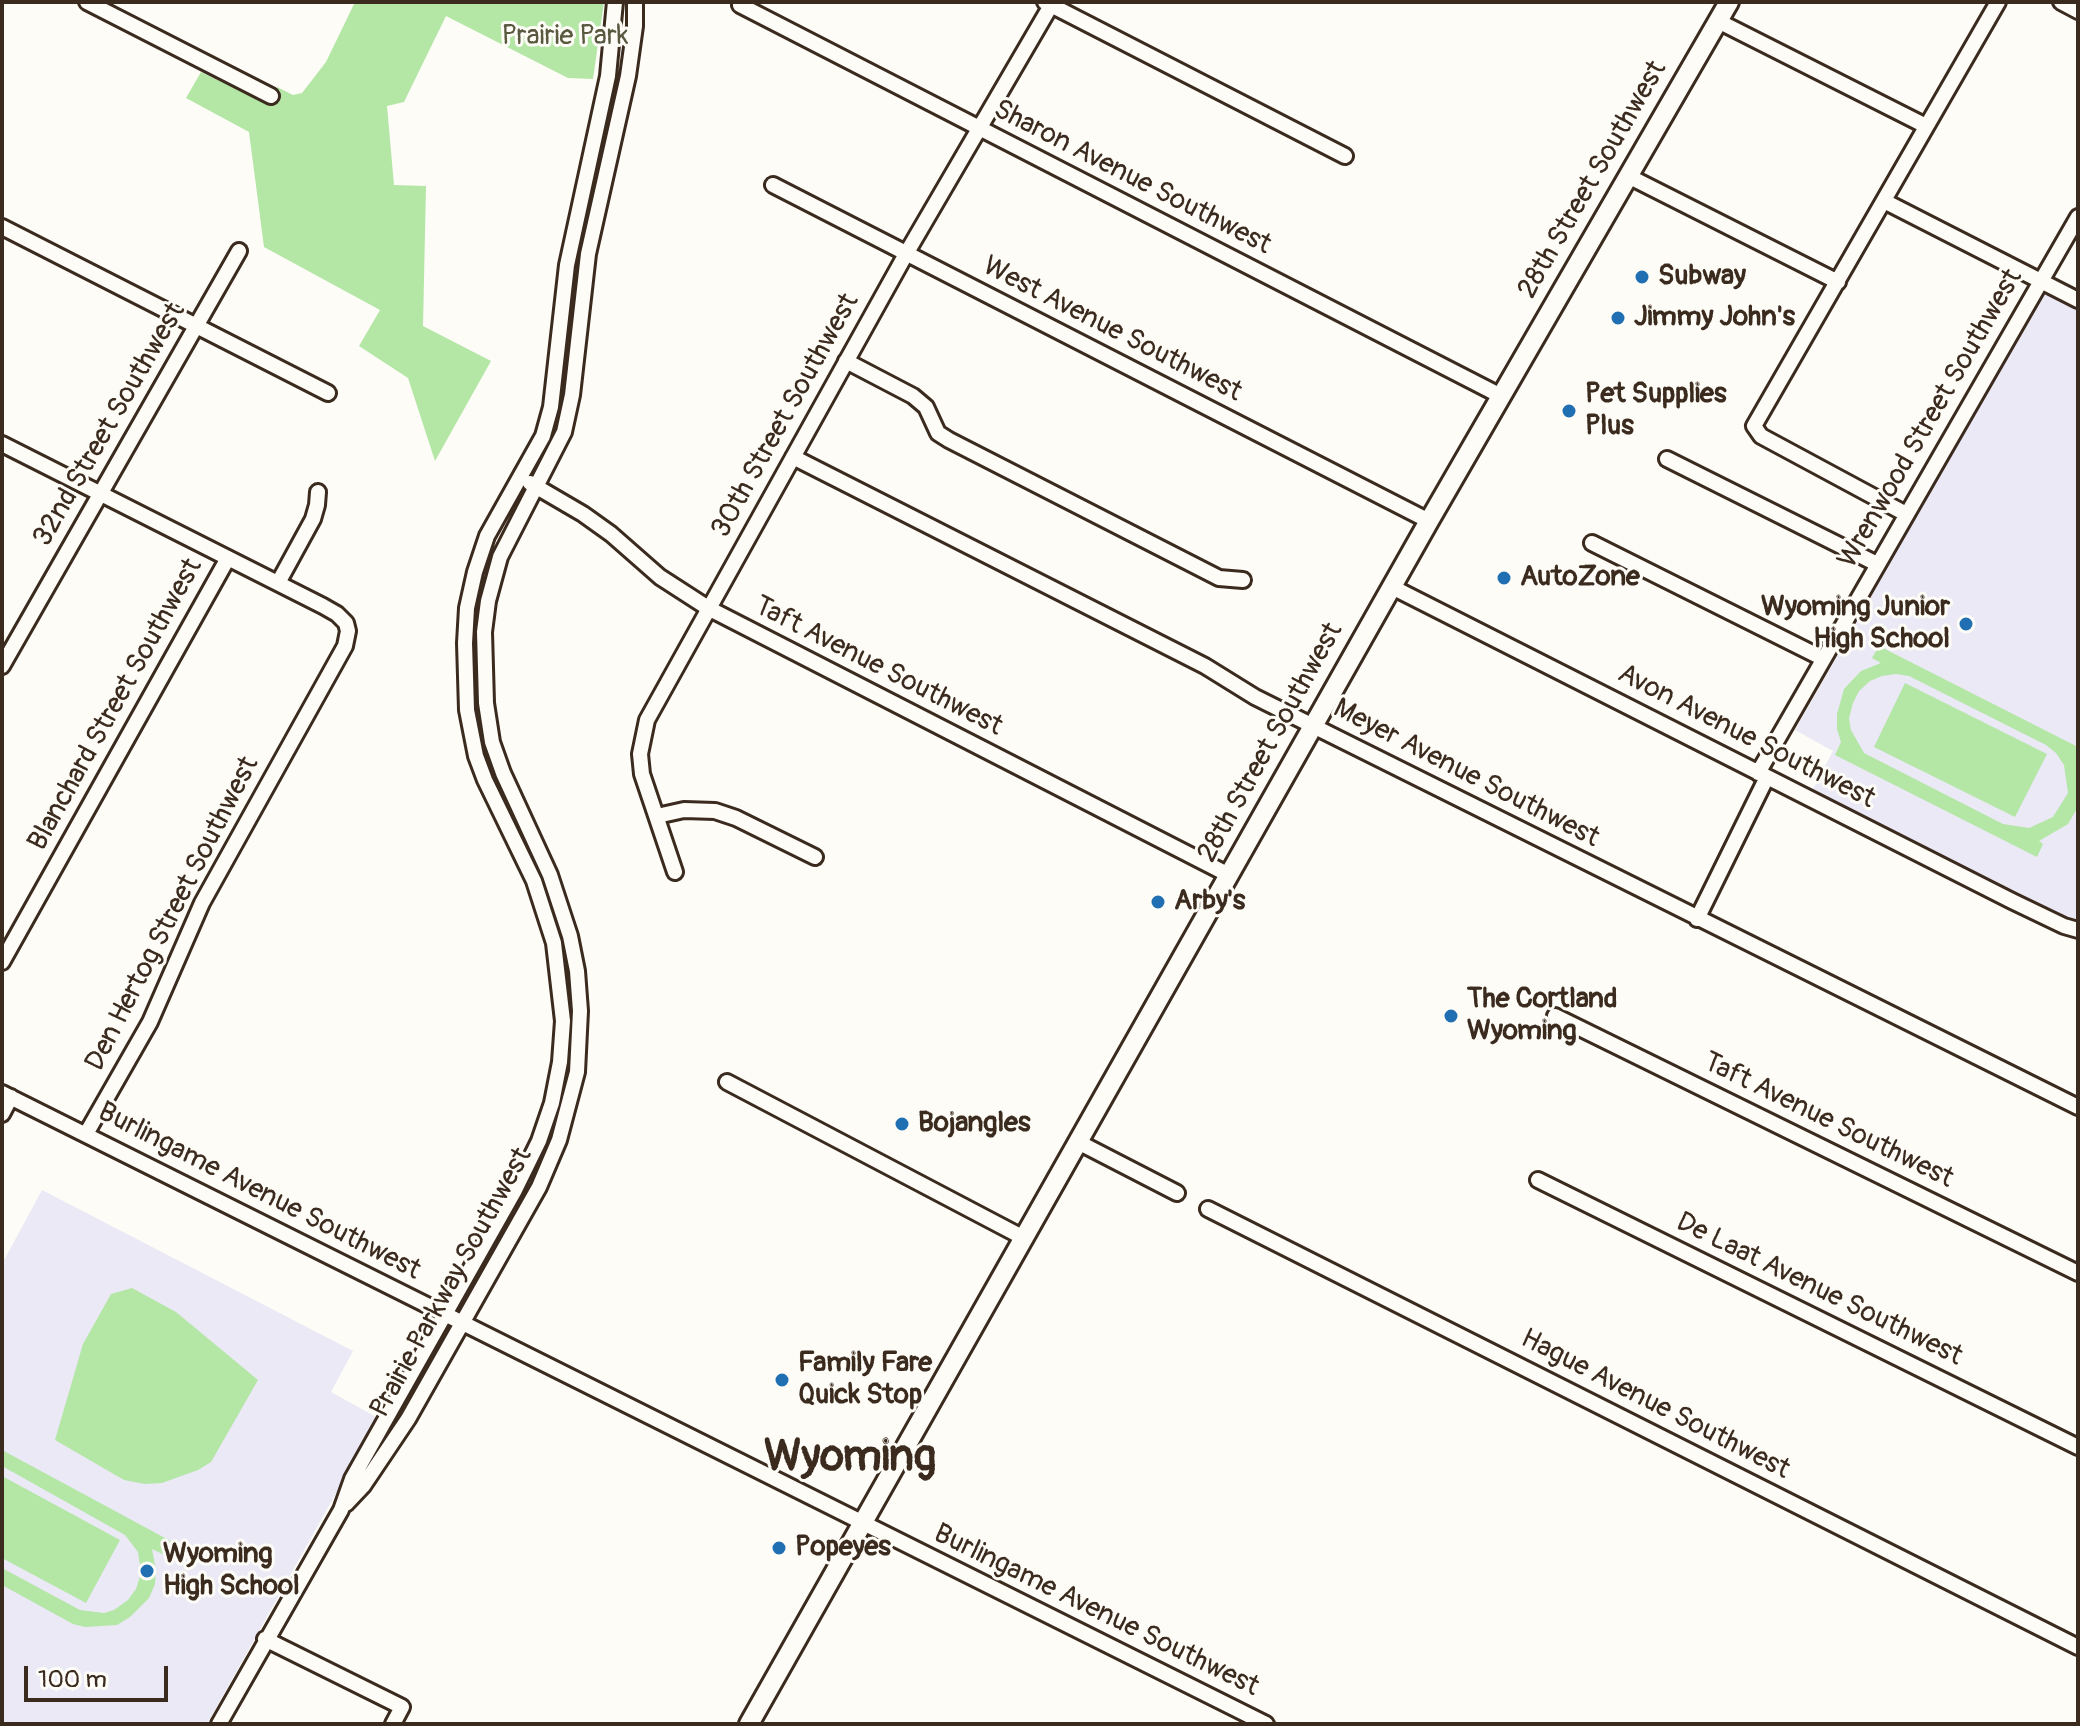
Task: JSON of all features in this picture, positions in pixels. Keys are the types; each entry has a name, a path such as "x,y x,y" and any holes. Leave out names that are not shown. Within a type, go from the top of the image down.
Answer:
{"main road":[{"name":"28th Street Southwest","path":"749,1724 1429,521 1729,2"}],"street":[{"path":"87,2 271,96"},
{"name":"Prairie Parkway Southwest","path":"219,1724 341,1510 352,1479 515,1190 539,1141 552,1103 560,1062 563,1021 554,943 538,891 476,756 466,686 465,631 475,572 487,536 543,436 551,407 567,265 608,76 615,2"},
{"name":"Prairie Parkway Southwest","path":"341,1510 363,1486 400,1433 539,1187 559,1140 577,1072 580,1043 577,971 570,936 545,862 503,773 492,742 485,684 484,632 494,578 506,545 564,432 572,395 588,254 628,76 635,2"},
{"path":"1906,514 1761,436 1754,426 1998,2"},
{"path":"2061,2 2078,11"},
{"path":"1050,3 1345,156"},
{"name":"30th Street Southwest","path":"675,872 642,774 640,754 643,734 659,696 1050,3"},
{"name":"Sharon Avenue Southwest","path":"740,5 1501,396"},
{"path":"1718,21 1926,126"},
{"path":"1628,176 1838,282"},
{"name":"West Avenue Southwest","path":"773,185 1429,521"},
{"path":"1884,201 2078,300"},
{"name":"Wrenwood Street Southwest","path":"1697,919 1762,775 1822,658 2078,217"},
{"path":"2,227 328,393"},
{"name":"32nd Street Southwest","path":"2,666 239,251"},
{"path":"846,361 913,396 926,407 938,433 949,440 1219,578 1243,580"},
{"path":"2,444 278,583 313,519 318,492"},
{"name":"Meyer Avenue Southwest","path":"793,457 1205,666 1255,697 2078,1107"},
{"path":"1667,459 1877,564"},
{"name":"Taft Avenue Southwest","path":"520,478 583,514 660,577 708,608 1229,875"},
{"path":"1592,543 1822,658"},
{"name":"Blanchard Street Southwest","path":"2,962 228,558"},
{"name":"Den Hertog Street Southwest","path":"86,1134 150,1022 202,903 345,646 346,623 337,614 278,583"},
{"name":"Avon Avenue Southwest","path":"1392,587 2012,901 2078,930"},
{"path":"466,686 485,684"},
{"path":"657,816 684,810 715,811 736,818 815,857"},
{"name":"Taft Avenue Southwest","path":"1555,1016 2078,1273"},
{"path":"727,1082 1024,1238"},
{"path":"2,1114 6,1095"},
{"name":"Burlingame Avenue Southwest","path":"6,1095 1266,1724"},
{"path":"1078,1142 1177,1193"},
{"name":"De Laat Avenue Southwest","path":"1538,1180 2078,1447"},
{"name":"Hague Avenue Southwest","path":"1208,1209 2078,1647"},
{"path":"265,1639 402,1707 393,1724"}],"shaded area":[{"name":"Wyoming Junior High School","path":"2045,292 2078,308 2078,924 1812,791 1833,751 1795,730"},
{"name":"Wyoming High School","path":"42,1190 353,1351 331,1392 378,1418 207,1724 2,1724 2,1264"}],"green space":[{"name":"Prairie Park","path":"355,2 604,2 593,79 568,78 446,16 404,102 387,106 394,185 426,186 423,326 491,361 435,461 408,378 359,346 380,310 264,247 249,132 186,98 201,72 267,104 277,87 293,95 302,93 326,62"},
{"path":"1879,646 2078,747 2078,807 2068,824 2039,841 2043,844 2037,857 1835,755 1841,742 1837,714 1844,689 1861,671 1881,663 1872,658","holes":["1882,676 1909,676 2046,745 2056,753 2064,765 2068,793 2053,817 2029,828 2003,824 1864,753 1851,730 1849,718 1859,691"]},
{"path":"1905,683 2047,754 2015,817 1874,747"},
{"path":"132,1288 176,1312 258,1380 211,1462 162,1483 124,1480 55,1440 83,1344 111,1294"},
{"path":"2,1450 178,1545 171,1558 152,1549 155,1584 149,1598 130,1617 117,1625 85,1627 73,1624 2,1585 2,1568 80,1610 104,1613 128,1600 136,1589 141,1573 138,1552 125,1535 2,1466"},
{"path":"2,1476 120,1540 86,1603 2,1558"}],"place":[{"name":"Subway","path":"1642,277"},
{"name":"Jimmy John's","path":"1618,318"},
{"name":"Pet Supplies Plus","path":"1569,411"},
{"name":"AutoZone","path":"1504,578"},
{"name":"Wyoming Junior High School","path":"1966,624"},
{"name":"Arby's","path":"1158,902"},
{"name":"The Cortland Wyoming","path":"1451,1016"},
{"name":"Bojangles","path":"902,1124"},
{"name":"Family Fare Quick Stop","path":"782,1380"},
{"name":"Popeyes","path":"779,1548"},
{"name":"Wyoming High School","path":"147,1571"}],"district":[{"name":"Wyoming","path":"850,1459"}]}
